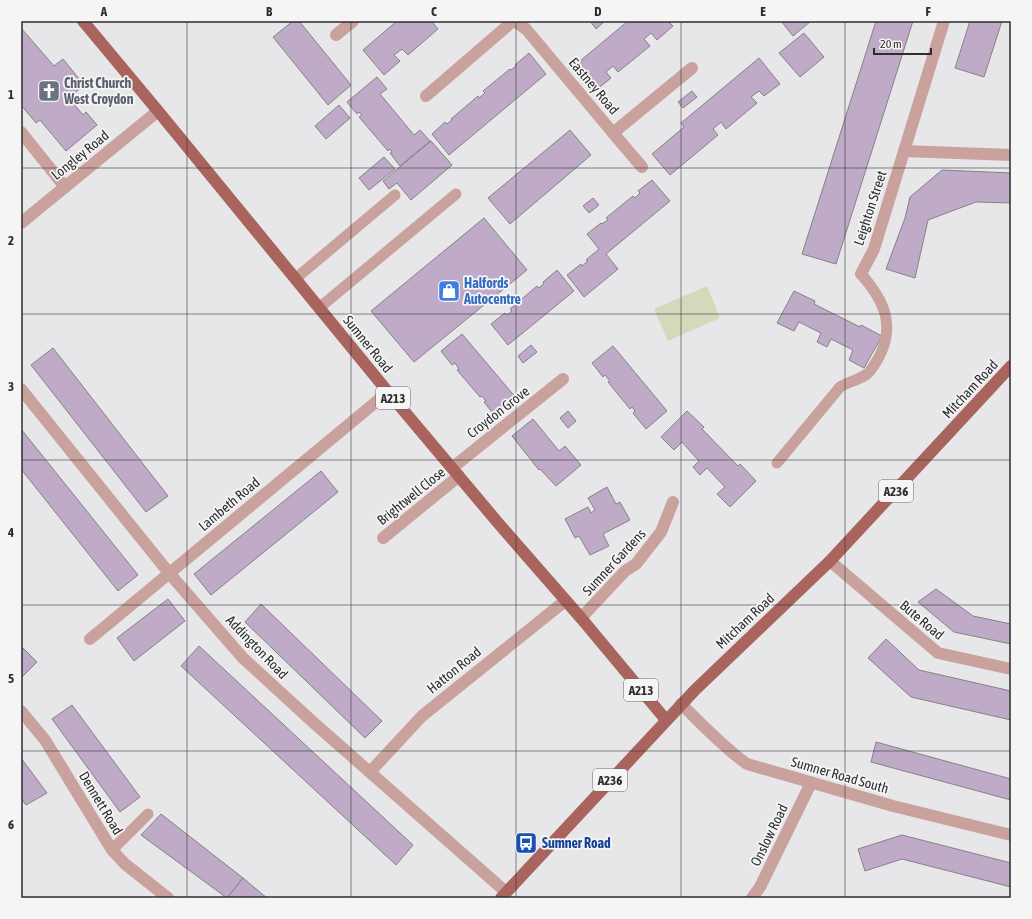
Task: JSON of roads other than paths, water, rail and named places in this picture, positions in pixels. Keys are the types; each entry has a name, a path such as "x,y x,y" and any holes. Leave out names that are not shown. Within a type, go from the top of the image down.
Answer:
{"main road":[{"name":"Sumner Road","path":"83,21 388,392 666,720"},
{"name":"Mitcham Road","path":"504,895 681,704 830,561 1010,368"}],"street":[{"path":"336,35 353,21"},
{"name":"Eastney Road","path":"426,96 513,21 526,29 613,133 692,68"},
{"name":"Leighton Street","path":"861,274 874,249 944,21"},
{"name":"Longley Road","path":"21,223 158,111"},
{"path":"21,132 65,187"},
{"path":"613,133 642,167"},
{"path":"904,151 1011,155"},
{"name":"Croydon Grove","path":"455,472 563,380"},
{"name":"Addington Road","path":"21,389 170,573 252,667 370,772 504,895"},
{"name":"Lambeth Road","path":"90,638 388,392"},
{"name":"Brightwell Close","path":"383,538 455,472"},
{"name":"Sumner Gardens","path":"581,618 624,571 636,564 661,532 673,502"},
{"name":"Bute Road","path":"830,561 938,653 1011,669"},
{"name":"Hatton Road","path":"370,772 422,716 565,600"},
{"name":"Sumner Road South","path":"681,704 713,737 747,764 893,806 1011,835"},
{"name":"Dennett Road","path":"21,711 45,740 112,850 124,864 168,898"},
{"name":"Onslow Road","path":"752,898 760,887 811,783"}],"lane":[{"path":"319,308 456,194"},
{"path":"296,279 395,196"},
{"path":"777,463 840,387 868,374 886,344 887,328 881,302 874,289 861,274"},
{"path":"112,850 148,814"}],"place":[{"name":"Christ Church West Croydon","path":"49,91"},
{"name":"Halfords Autocentre","path":"449,291"},
{"name":"Sumner Road","path":"526,843"}]}
